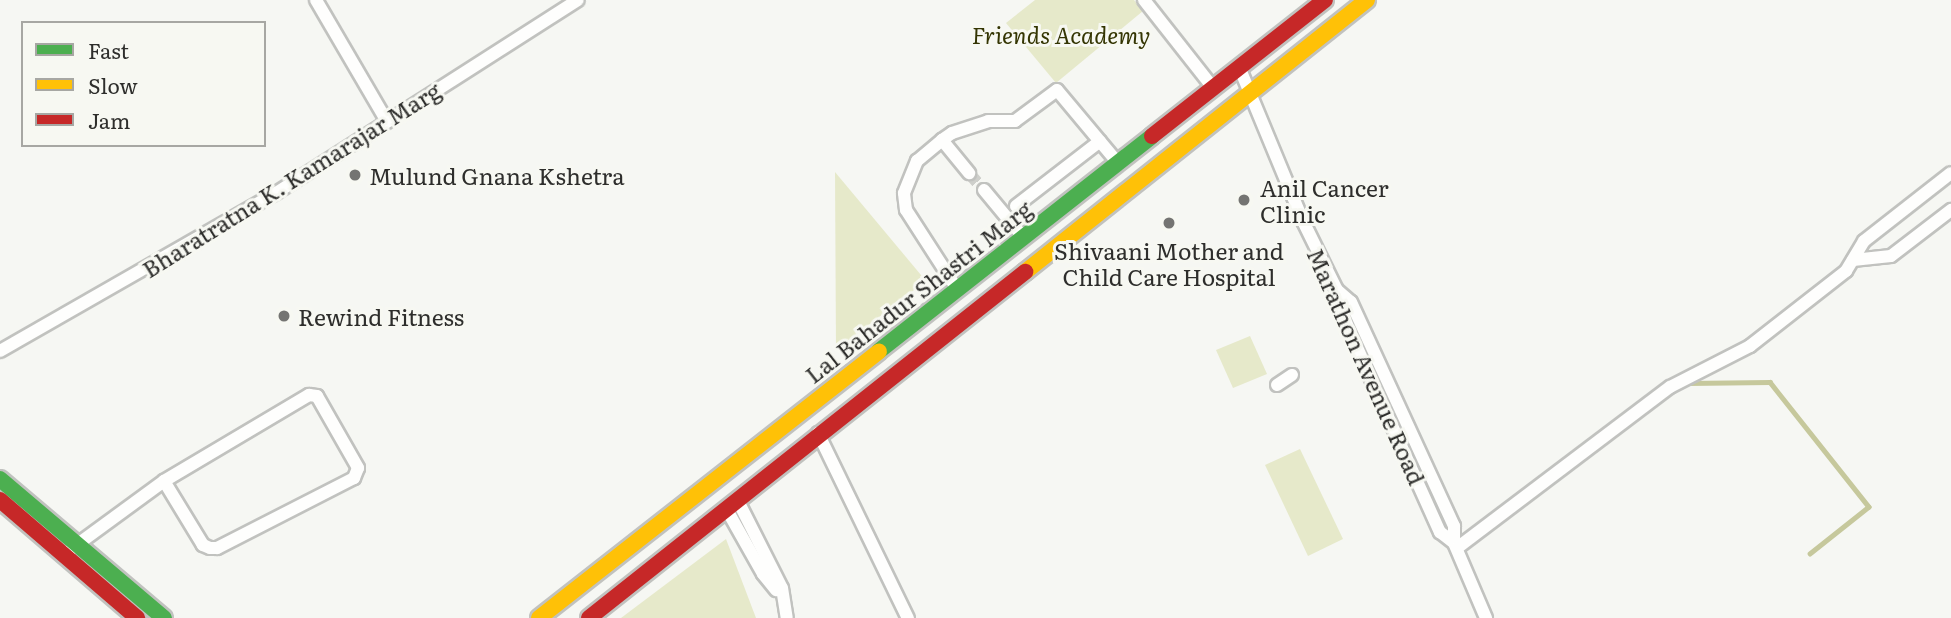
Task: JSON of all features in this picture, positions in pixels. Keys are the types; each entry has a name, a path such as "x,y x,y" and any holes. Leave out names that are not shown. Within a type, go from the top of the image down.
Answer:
{"main road":[{"name":"Lal Bahadur Shastri Marg","path":"539,618 1325,0"},
{"path":"589,618 818,433 1367,0"},
{"path":"0,479 84,540 129,588 163,618"},
{"path":"0,500 137,618"},
{"path":"116,600 129,588"}],"street":[{"path":"316,0 386,120"},
{"name":"Bharatratna K. Kamarajar Marg","path":"0,351 219,228 578,0"},
{"path":"1144,0 1214,89"},
{"name":"Marathon Avenue Road","path":"1240,69 1303,221 1338,289 1351,302 1454,526 1455,545"},
{"path":"957,289 906,210 904,194 917,161 942,140 952,133 988,121 1016,121 1057,90 1118,163"},
{"path":"942,140 969,173"},
{"path":"1016,206 1100,141"},
{"path":"1486,618 1455,545 1670,387 1750,346 1846,271 1864,241 1951,173"},
{"path":"984,190 1023,237"},
{"path":"1853,260 1892,256 1951,210"},
{"path":"1277,385 1292,375"},
{"path":"65,554 164,481 314,394 358,468 354,478 217,548 203,545 164,481"},
{"path":"818,433 908,618"},
{"path":"732,505 775,582 788,618"},
{"path":"775,582 781,618"}],"green space":[{"name":"Friends Academy","path":"1035,0 1134,0 1143,11 1056,83 1006,23"},
{"path":"835,172 926,281 836,350"},
{"path":"1250,336 1267,374 1233,388 1216,350"},
{"path":"1300,449 1343,539 1308,556 1265,465"},
{"path":"726,539 756,618 621,618"}],"waterway":[{"path":"1687,383 1770,382 1869,507 1810,554"}],"tunnel":[{"path":"969,173 984,190"}],"traffic: fast":[{"path":"879,351 1152,136"},
{"path":"0,479 164,618"}],"traffic: slow":[{"path":"1025,272 1367,0"},
{"path":"539,618 879,351"}],"traffic: jam":[{"path":"1152,136 1325,0"},
{"path":"589,618 1025,272"},
{"path":"0,500 137,618"}],"place":[{"name":"Mulund Gnana Kshetra","path":"355,175"},
{"name":"Anil Cancer Clinic","path":"1244,200"},
{"name":"Shivaani Mother and Child Care Hospital","path":"1169,223"},
{"name":"Rewind Fitness","path":"284,316"}]}
